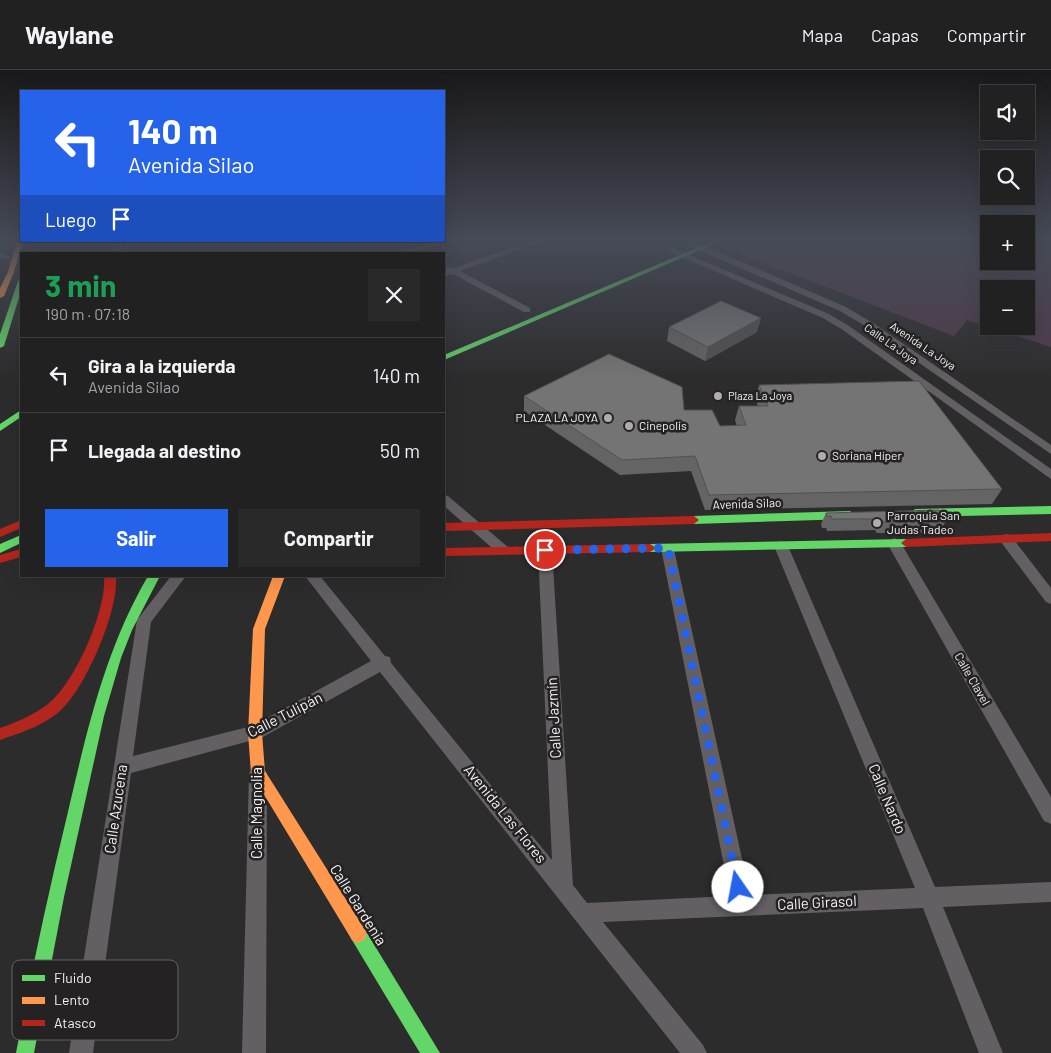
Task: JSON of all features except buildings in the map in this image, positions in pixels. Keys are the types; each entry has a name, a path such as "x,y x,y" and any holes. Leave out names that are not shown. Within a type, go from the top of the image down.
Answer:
{"main road":[{"path":"0,346 19,287"},
{"path":"445,346 585,287"},
{"path":"445,358 598,287"},
{"path":"0,428 20,414"},
{"path":"903,514 1051,510"},
{"name":"Avenida Silao","path":"445,527 863,514"},
{"path":"735,518 746,546"},
{"path":"0,533 20,524"},
{"path":"445,552 781,546 1051,537"},
{"path":"0,549 20,540"},
{"path":"0,559 20,553"},
{"path":"0,734 22,728 55,710 73,690 86,666 111,596 110,577"},
{"path":"42,960 98,715 124,630 143,592 153,577"},
{"name":"Calle Magnolia","path":"258,773 256,734 260,629 279,577"},
{"name":"Calle Gardenia","path":"258,773 432,1053"},
{"path":"25,1053 27,1040"}],"street":[{"path":"483,287 527,310"},
{"name":"Calle La Joya","path":"768,287 846,328 1051,475"},
{"name":"Avenida La Joya","path":"786,287 849,313 1051,450"},
{"path":"445,500 504,551"},
{"path":"1006,539 1051,598"},
{"name":"Calle Clavel","path":"894,543 1051,815"},
{"name":"Calle Nardo","path":"781,546 929,898 991,1053"},
{"path":"668,548 742,906"},
{"name":"Calle Jazmín","path":"545,550 563,886"},
{"name":"Calle Azucena","path":"94,960 144,620 178,577"},
{"name":"Avenida Las Flores","path":"313,577 384,662 696,1053"},
{"name":"Calle Tulipán","path":"122,767 256,734 384,662"},
{"name":"Calle Magnolia","path":"254,1053 258,773"},
{"name":"Calle Girasol","path":"584,913 1051,892"},
{"name":"Calle Azucena","path":"81,1053 83,1040"}],"shaded area":[{"path":"826,287 980,287 980,324 967,320 954,336"},
{"path":"1035,287 1051,287 1051,347 1014,335 1035,335"}],"traffic: fast":[{"path":"0,346 19,287"},
{"path":"445,358 611,287"},
{"path":"0,428 20,414"},
{"path":"915,513 1051,510"},
{"path":"694,520 850,515"},
{"path":"0,549 20,539"},
{"path":"650,548 906,543"},
{"path":"43,960 84,774 106,687 126,630 153,577"},
{"path":"358,934 431,1053"},
{"path":"25,1053 28,1040"}],"traffic: slow":[{"path":"0,296 4,287"},
{"path":"279,577 259,629 255,733 258,773 358,934"}],"traffic: jam":[{"path":"445,527 694,520"},
{"path":"0,533 20,524"},
{"path":"906,543 1051,537"},
{"path":"445,552 650,548"},
{"path":"0,559 20,553"},
{"path":"0,734 40,718 54,708 75,683 91,649 106,609 111,583 110,577"}],"place":[{"name":"Plaza La Joya","path":"718,396"},
{"name":"PLAZA LA JOYA","path":"608,418"},
{"name":"Cinepolis","path":"629,426"},
{"name":"Soriana Híper","path":"822,456"},
{"name":"Parroquia San Judas Tadeo","path":"877,523"}],"route":[{"path":"545,550 668,548 738,887"}]}
